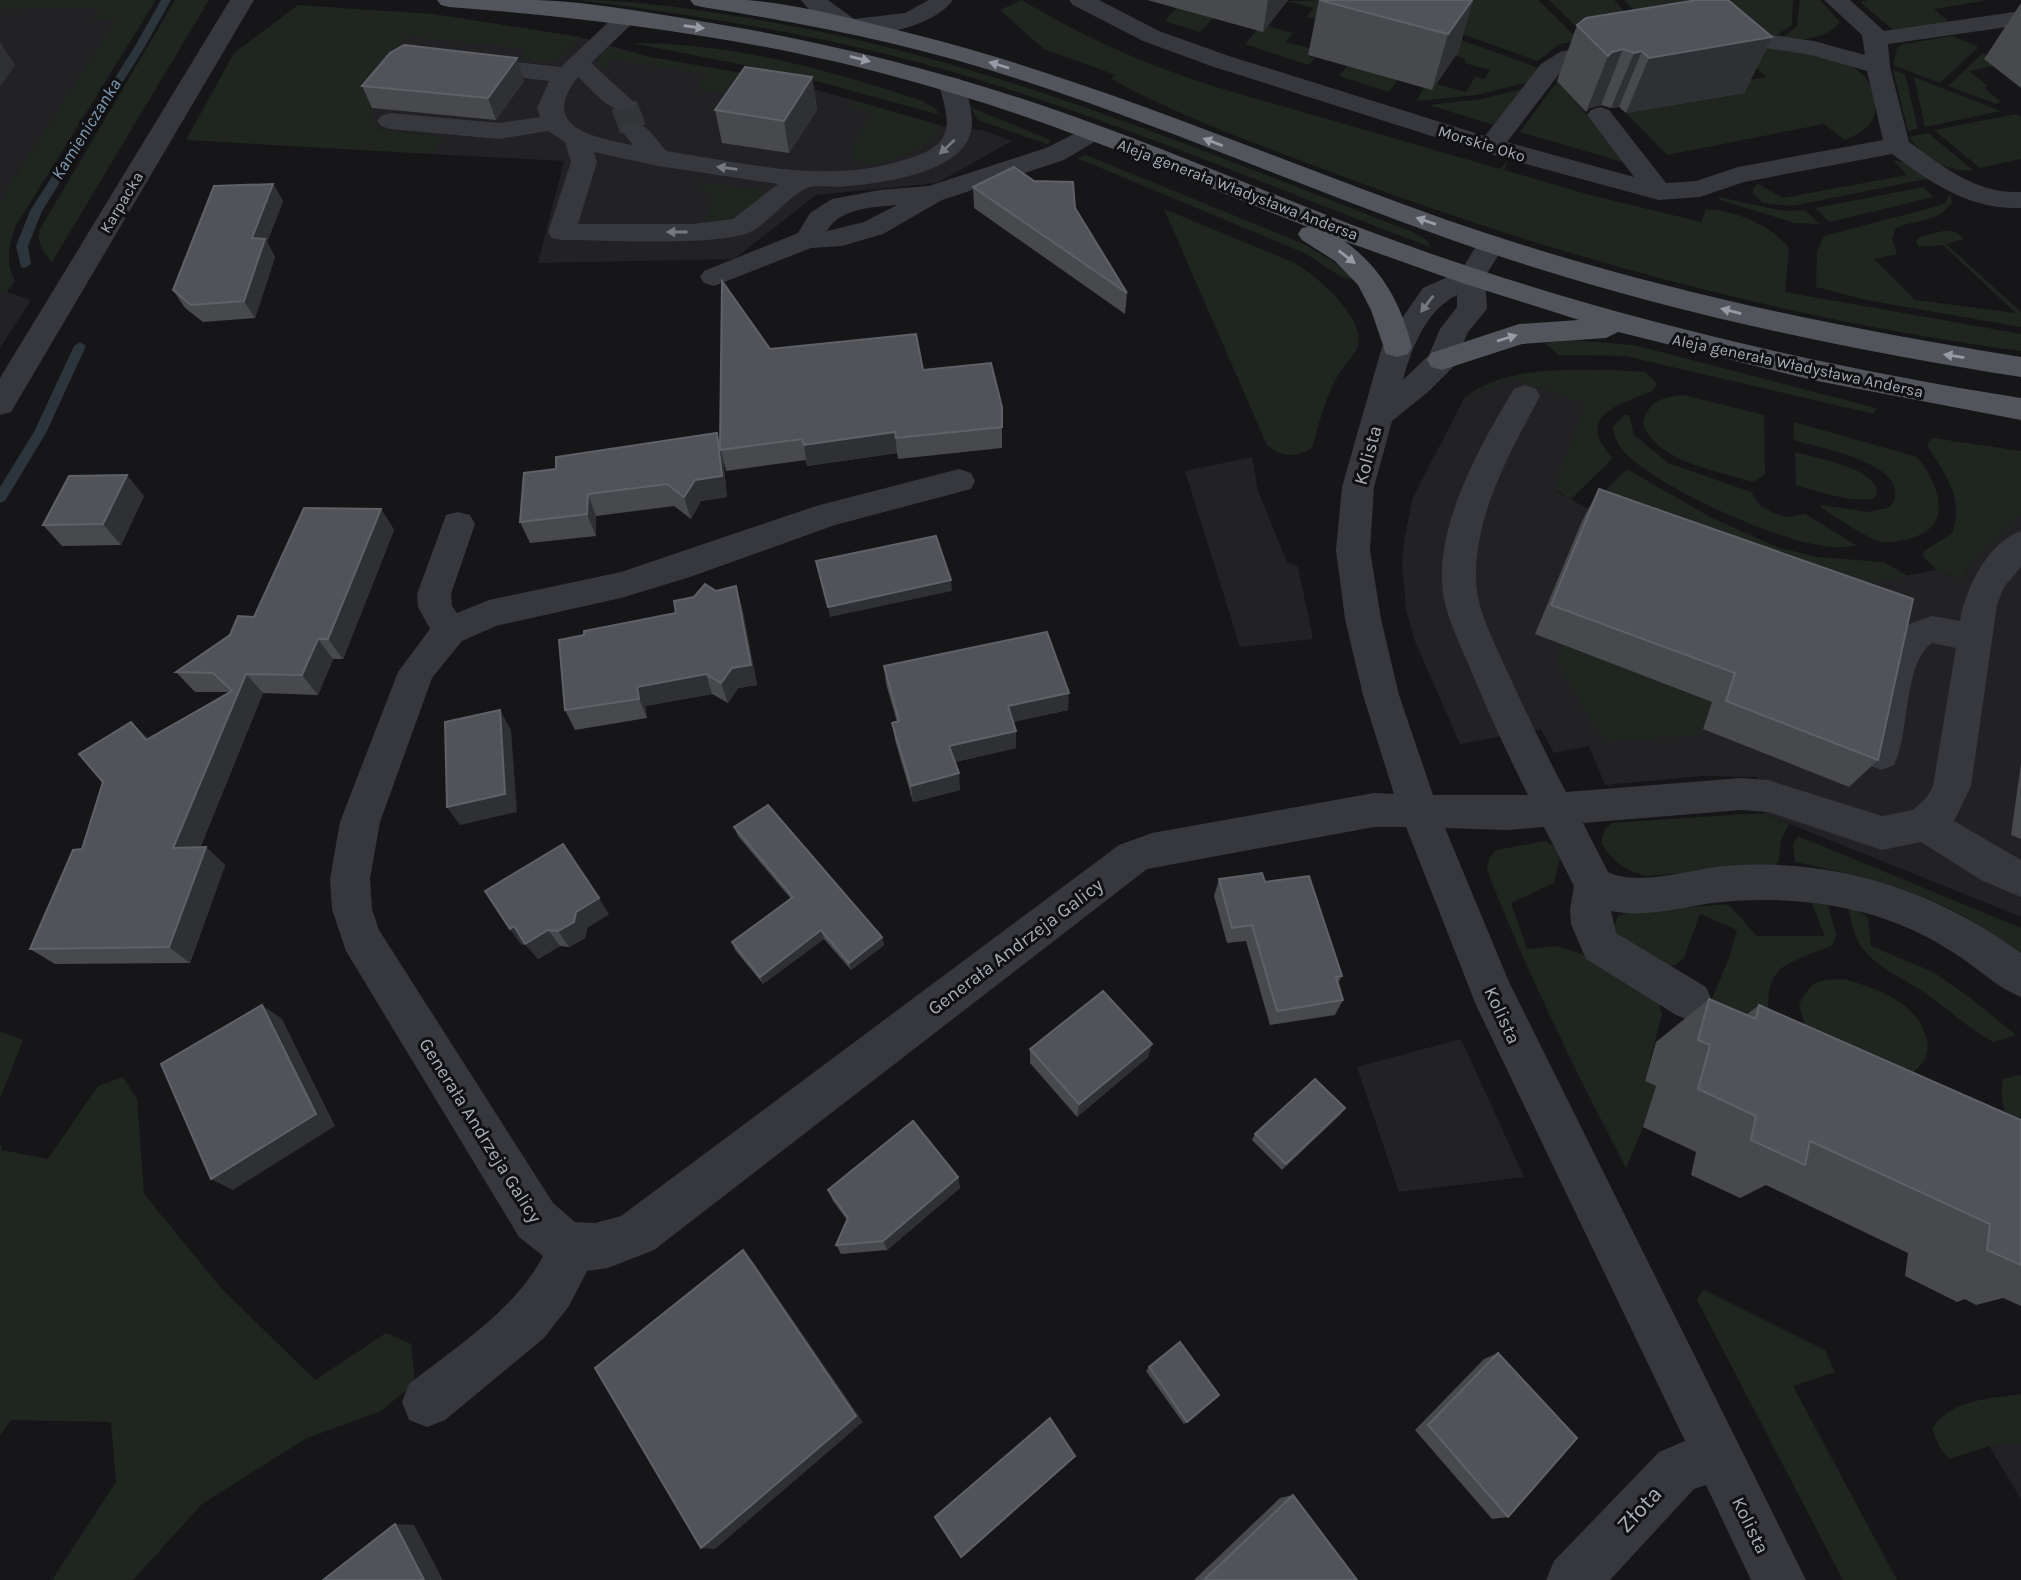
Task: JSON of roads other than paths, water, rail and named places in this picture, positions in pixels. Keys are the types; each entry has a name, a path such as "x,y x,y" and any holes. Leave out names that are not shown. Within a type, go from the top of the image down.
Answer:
{"main road":[{"name":"Aleja generała Władysława Andersa","path":"449,0 535,6 627,17 804,46 951,84 1092,133 1471,277 1629,326 1802,369 2021,409"},
{"name":"Aleja generała Władysława Andersa","path":"702,0 850,26 912,40 1070,88 1491,244 1610,280 1760,318 1895,346 2021,367"},
{"path":"1156,158 1317,237 1339,251 1377,287 1391,318 1397,347"},
{"path":"1442,360 1519,334 1629,326"}],"street":[{"name":"Karpacka","path":"0,404 242,0"},
{"path":"813,0 850,26 894,22 914,17 929,12 941,0"},
{"name":"Morskie Oko","path":"1081,0 1131,27 1182,48 1491,146 1658,192 1700,189 1738,175 1897,145"},
{"path":"1836,0 1874,35 1878,67 1897,145 1945,179 1968,191 1994,200 2021,200"},
{"path":"627,17 571,69 551,98 549,111 553,122 561,132 577,140 658,158 802,179 895,172 932,160 954,142 959,121 951,84"},
{"path":"1814,48 1874,35 2021,18"},
{"path":"1689,31 1814,48 1878,67"},
{"path":"1491,146 1558,62 1641,40"},
{"path":"449,62 571,69 628,117 658,158"},
{"path":"1600,115 1658,192"},
{"path":"390,121 499,131 553,122"},
{"path":"714,276 808,239 820,219 842,205 880,198 932,194 1055,155 1092,133"},
{"path":"577,140 584,162 562,232 693,232 741,226 802,179"},
{"name":"Kolista","path":"1378,416 1417,385 1442,360 1455,329 1472,309 1471,277 1491,244"},
{"name":"Kolista","path":"1471,277 1433,295 1397,347 1358,487 1353,550 1363,619 1381,695 1419,812 1491,991 1779,1580"},
{"path":"1525,396 1497,449 1468,516 1461,549 1459,583 1468,622 1514,729 1594,885 1612,894 1785,882 1836,887 1874,896 1953,929 2021,977"},
{"name":"Generała Andrzeja Galicy","path":"959,481 828,516 678,569 621,585 489,614 449,631 416,672 360,822 349,879 352,909 361,938 536,1220 552,1237 574,1246 605,1247 637,1233 1133,857 1152,850 1374,810 1507,813 1741,794 1768,796 1882,833 1898,832 1926,824"},
{"path":"449,631 435,607 434,594 458,524"},
{"path":"2021,544 1989,581 1980,605 1952,786 1944,808 1926,824 1995,868 2021,879"},
{"path":"1881,754 1897,675 1906,648 1915,634 1926,630 1939,630 1975,640"},
{"path":"1594,885 1589,904 1590,918 1593,933 1601,946 1691,1001"},
{"path":"427,1402 527,1321 552,1289 574,1246"},
{"name":"Złota","path":"1573,1580 1677,1470 1717,1455"}],"waterway":[{"name":"Kamieniczanka","path":"25,264 22,246 36,211 139,48 166,0"},
{"name":"Kamieniczanka","path":"0,498 40,433 80,346"}],"tunnel":[{"path":"624,105 633,129"}]}
